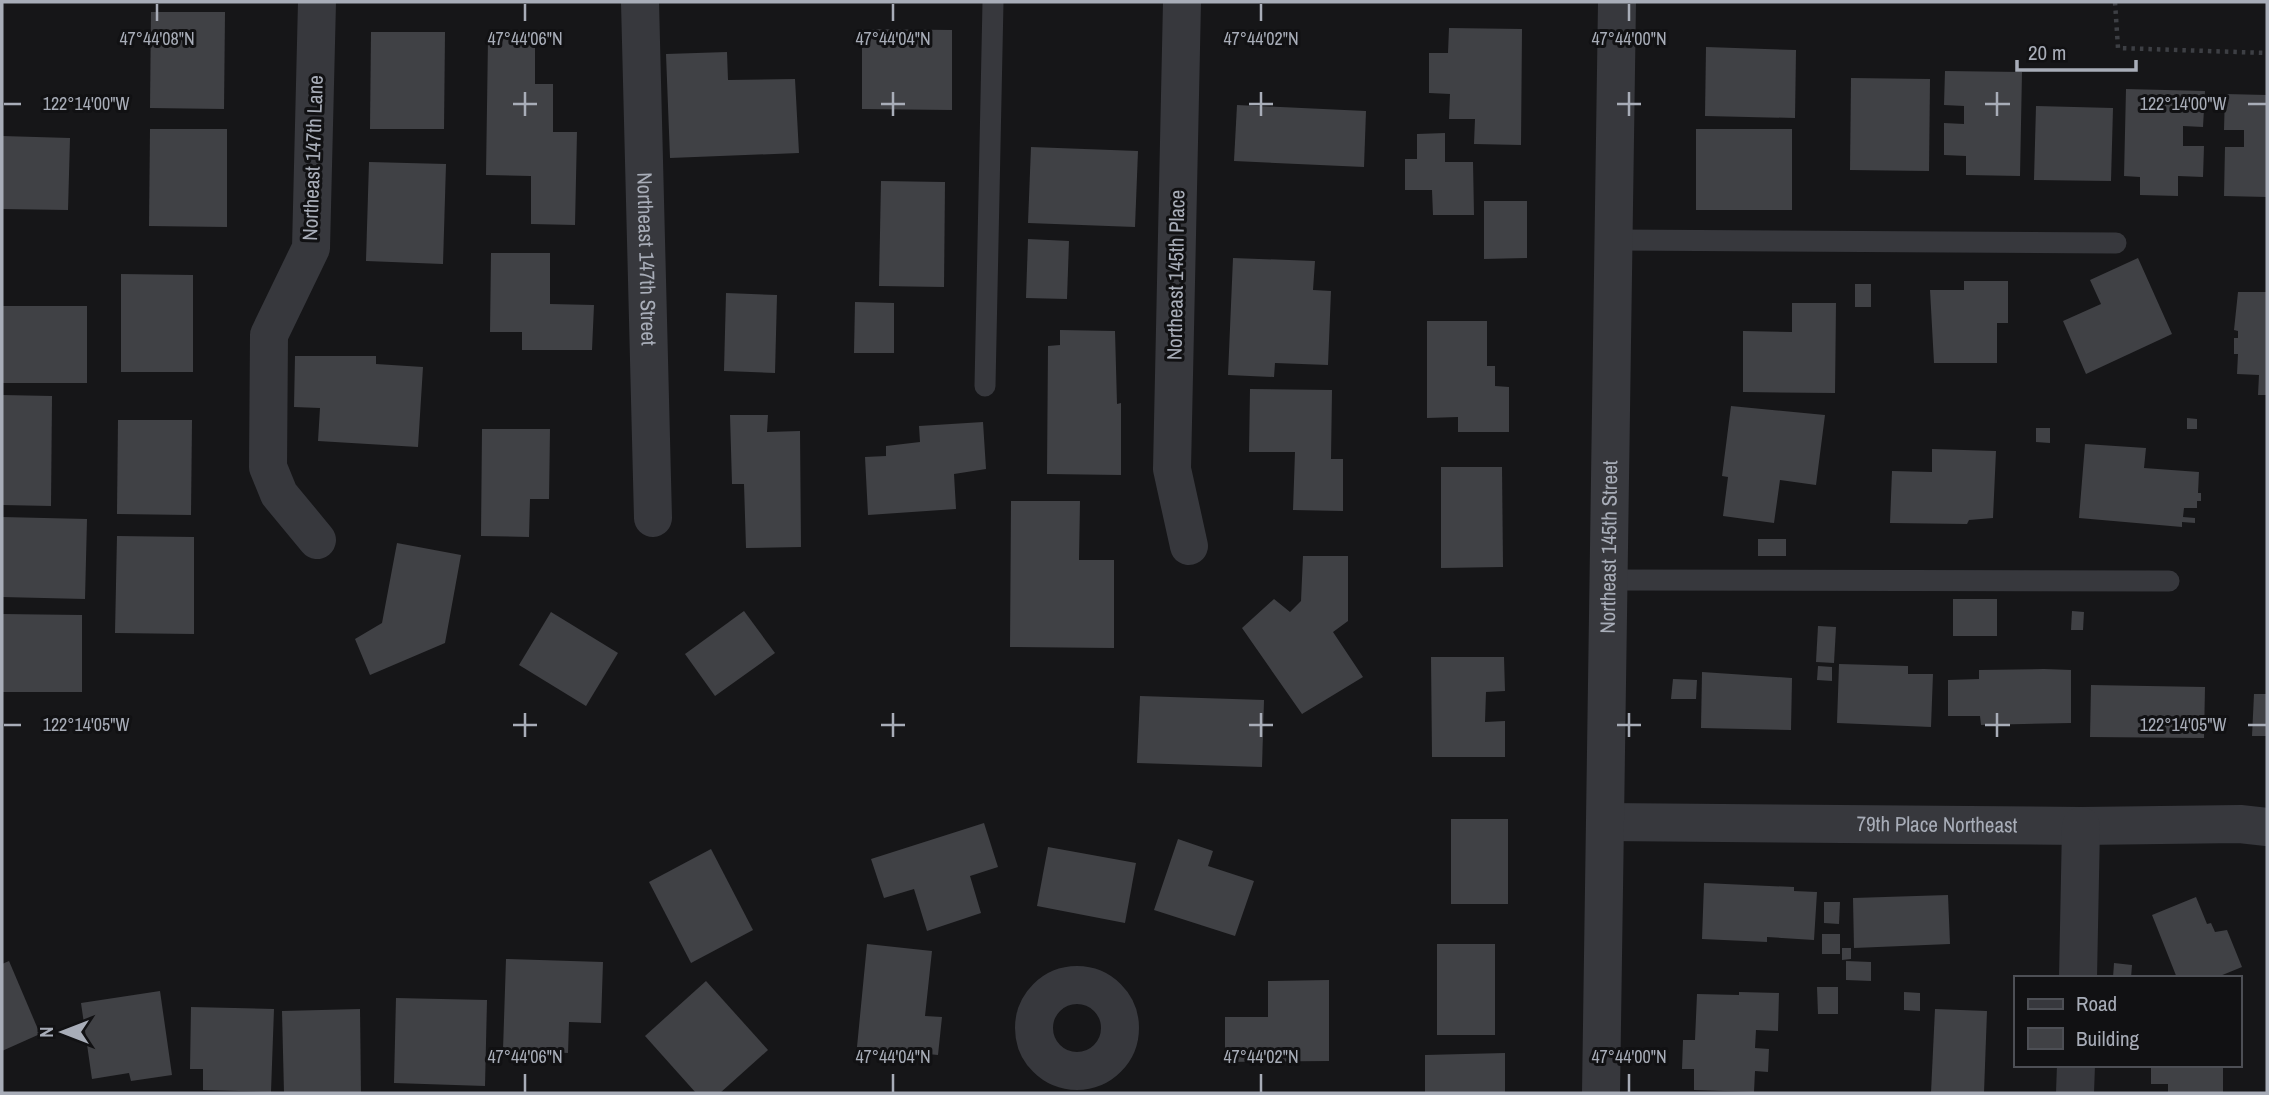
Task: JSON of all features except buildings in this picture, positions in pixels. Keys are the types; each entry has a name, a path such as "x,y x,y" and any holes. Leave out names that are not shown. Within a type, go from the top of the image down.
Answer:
{"street":[{"name":"Northeast 147th Lane","path":"317,2 312,248 269,335 268,467 279,494 317,540"},
{"name":"Northeast 147th Street","path":"640,2 653,517"},
{"name":"Northeast 145th Place","path":"1182,2 1172,469 1189,546"},
{"name":"Northeast 145th Street","path":"1601,1093 1616,240 1617,2"},
{"name":"79th Place Northeast","path":"1606,822 2081,827 2240,824 2267,827"},
{"path":"2078,976 2081,827"},
{"path":"2076,1067 2076,1093"}],"lane":[{"path":"985,386 993,2"},
{"path":"1616,240 2116,243"},
{"path":"1610,580 2169,582"}],"path":[{"path":"2115,2 2119,48 2267,53"}]}
